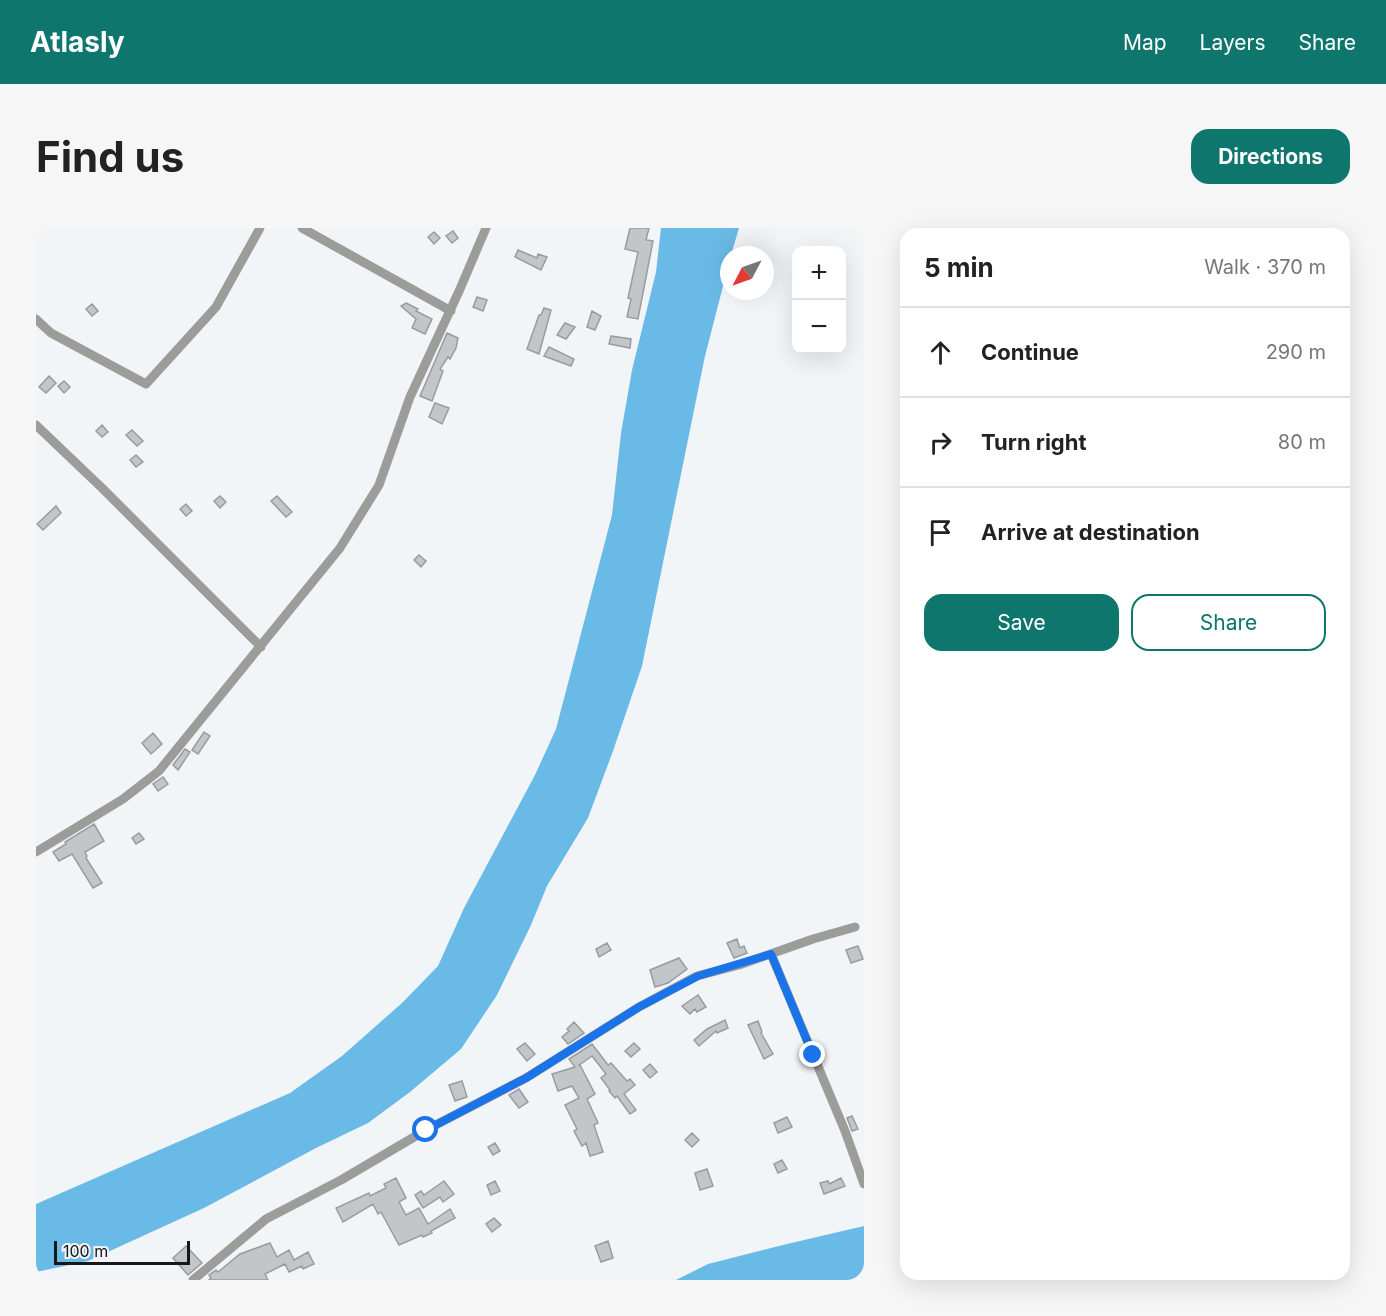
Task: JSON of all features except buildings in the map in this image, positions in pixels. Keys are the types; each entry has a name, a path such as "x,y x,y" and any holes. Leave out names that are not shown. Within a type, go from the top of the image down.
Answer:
{"street":[{"path":"36,319 51,333 146,384 216,307 260,228"},
{"path":"302,228 451,310"},
{"path":"36,852 123,799 159,771 340,548 380,485 410,397 486,228"},
{"path":"36,425 261,647"},
{"path":"193,1280 266,1219 526,1078 639,1007 698,976 855,927"},
{"path":"771,954 845,1131 864,1184"}],"water":[{"path":"661,228 739,228 734,246 720,246 720,298 705,356 642,666 588,818 547,886 497,995 461,1049 410,1092 368,1123 204,1208 88,1261 36,1272 36,1204 290,1093 342,1056 402,1003 438,966 464,908 535,775 556,729 612,515 621,433 632,370 656,272"},
{"path":"864,1226 864,1280 676,1280 708,1264"}],"route":[{"path":"426,1130 526,1078 639,1007 698,976 771,954 813,1055"}]}
